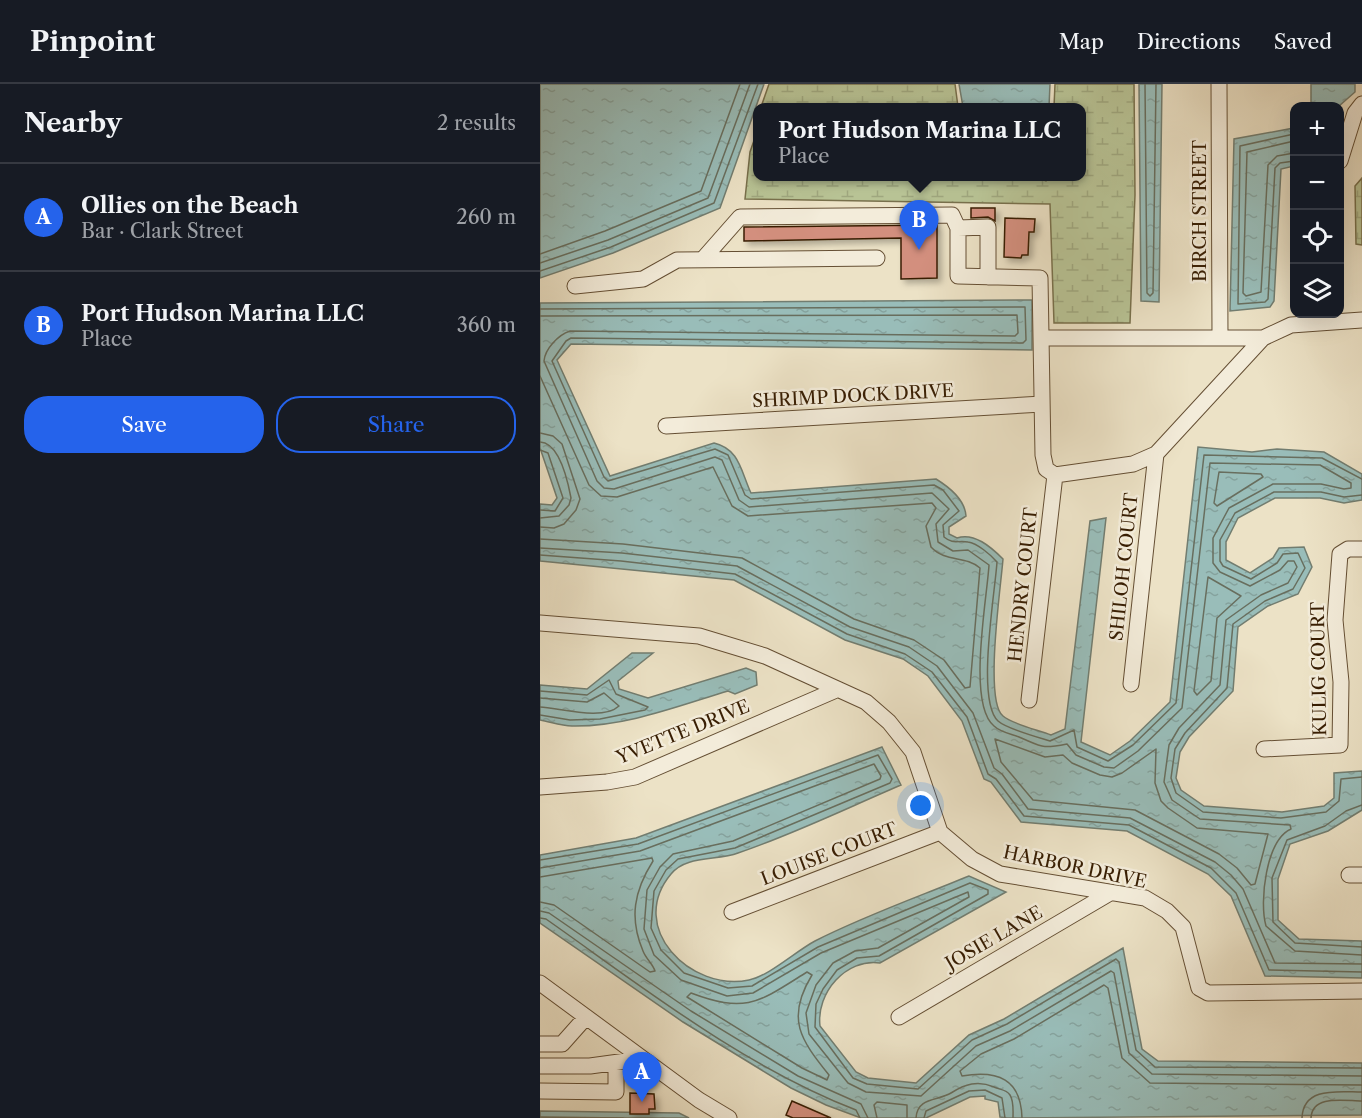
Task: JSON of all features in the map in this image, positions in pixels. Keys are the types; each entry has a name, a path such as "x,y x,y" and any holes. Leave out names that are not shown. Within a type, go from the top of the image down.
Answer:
{"street":[{"name":"BIRCH STREET","path":"1219,84 1220,337"},
{"path":"1342,156 1355,113 1362,104"},
{"path":"703,260 740,217 796,214 952,215 958,228 958,276 1040,278 1043,454 1046,469 1054,475 1133,464 1156,454 1263,338 1292,325 1331,318"},
{"path":"958,228 988,227 988,277"},
{"path":"575,286 643,279 678,260 877,258"},
{"path":"1344,318 1362,320"},
{"path":"1041,338 1263,338"},
{"name":"SHRIMP DOCK DRIVE","path":"666,426 1042,404"},
{"name":"SHILOH COURT","path":"1131,684 1156,454"},
{"name":"HENDRY COURT","path":"1029,700 1054,475"},
{"name":"KULIG COURT","path":"1264,749 1340,744 1341,682 1335,620 1340,554 1348,549 1362,549"},
{"name":"HARBOR DRIVE","path":"540,622 699,636 765,657 866,702 889,722 913,752 940,831 972,859 1000,873 1145,898 1167,911 1183,927 1199,988 1208,993 1362,991"},
{"name":"YVETTE DRIVE","path":"540,787 635,777 836,690"},
{"name":"LOUISE COURT","path":"732,912 940,831"},
{"name":"JOSIE LANE","path":"898,1017 1110,893"},
{"path":"540,983 641,1059 729,1118"},
{"path":"540,1035 547,1044 562,1044 586,1017"},
{"path":"540,1066 590,1066 641,1059"},
{"path":"540,1091 616,1092 616,1063"}],"green space":[{"path":"769,84 955,84 957,103 762,103"},
{"path":"1055,84 1134,84 1135,195 1130,323 1054,323 1050,204 745,199 753,143 753,181 1086,181 1086,103 1054,103"},
{"path":"1362,178 1362,245 1356,244 1355,186"}],"water":[{"path":"540,84 764,84 757,103 753,103 753,115 720,208 613,253 540,278"},
{"path":"959,84 1050,84 1049,103 962,103"},
{"path":"1139,84 1162,84 1159,302 1141,301"},
{"path":"1311,84 1355,84 1355,92 1344,102 1311,102"},
{"path":"1290,129 1290,167 1281,169 1274,301 1270,307 1230,311 1234,139"},
{"path":"1032,300 1032,350 571,344 557,360 610,476 714,443 723,446 734,456 751,493 936,479 946,486 956,494 963,505 966,516 949,527 949,534 957,538 976,539 1003,559 995,642 997,706 1007,719 1051,735 1065,729 1090,521 1106,518 1081,742 1110,755 1130,741 1170,702 1198,447 1252,452 1277,449 1324,452 1362,474 1362,500 1344,503 1320,498 1275,498 1238,518 1226,542 1226,560 1250,573 1273,558 1279,548 1304,547 1312,567 1298,594 1268,606 1238,627 1233,691 1189,737 1180,752 1176,778 1181,790 1204,806 1282,812 1324,806 1334,798 1334,773 1362,771 1362,810 1328,831 1290,844 1278,879 1278,920 1299,939 1362,941 1362,978 1265,976 1231,896 1208,874 1127,831 1021,822 991,782 984,779 962,721 928,676 903,659 845,640 734,580 540,561 540,504 552,505 557,498 540,448 540,303"},
{"path":"632,653 653,653 618,681 619,689 648,698 746,668 756,672 757,685 735,694 728,691 612,723 572,726 540,720 540,685 587,689"},
{"path":"882,747 901,785 759,846 730,855 693,861 677,868 659,895 656,915 661,934 671,952 687,966 706,976 727,981 757,978 815,941 969,876 1006,892 880,963 867,963 845,972 828,990 820,1014 820,1026 856,1072 868,1078 916,1083 969,1035 1004,1019 1123,948 1142,1049 1158,1061 1362,1063 1362,1115 1007,1118 1000,1117 998,1102 985,1099 985,1096 970,1097 926,1118 861,1118 826,1105 791,1088 683,1022 540,923 540,855 636,838"},
{"path":"540,1111 679,1113 689,1118 540,1118"}],"building":[{"path":"971,208 995,208 995,221 988,217 971,218"},
{"path":"1005,218 1035,219 1034,232 1029,232 1028,255 1022,255 1021,258 1004,257"},
{"path":"937,225 937,278 901,279 901,238 744,241 744,227"},
{"path":"630,1093 654,1094 655,1109 649,1109 649,1114 630,1114"},
{"path":"792,1101 831,1118 793,1118 786,1115"}],"place":[{"name":"Port Hudson Marina LLC","path":"919,250"},
{"name":"Ollies on the Beach","path":"642,1102"}]}
